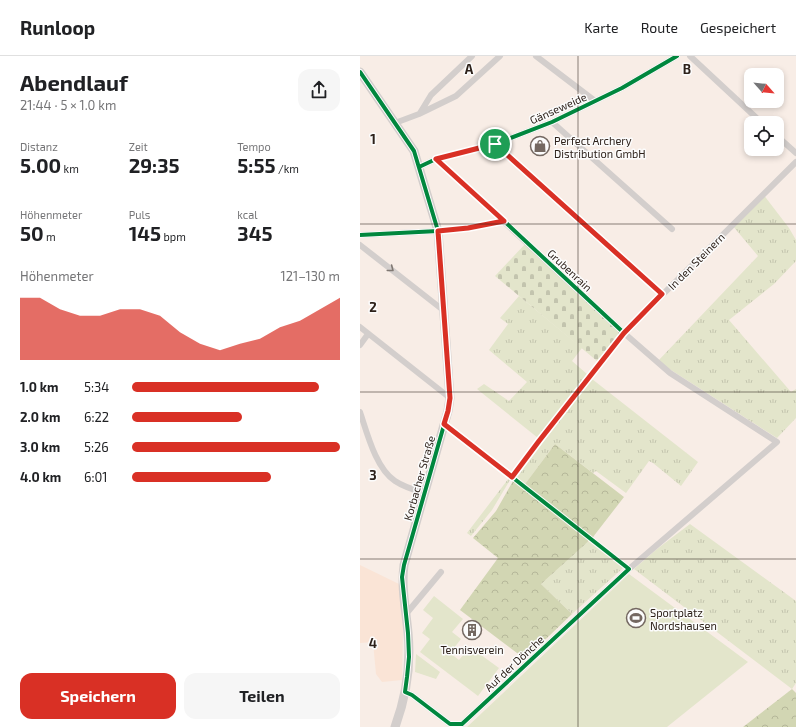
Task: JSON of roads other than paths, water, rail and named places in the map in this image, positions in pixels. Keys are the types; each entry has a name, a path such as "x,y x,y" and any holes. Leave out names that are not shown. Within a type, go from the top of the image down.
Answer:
{"street":[{"path":"419,114 431,95 472,56"},
{"path":"395,123 419,114 456,96 500,56"},
{"path":"536,56 594,101"},
{"name":"Gänseweide","path":"419,167 436,159 495,144 552,122 622,88 676,56"},
{"path":"690,56 754,116"},
{"name":"Korbacher Straße","path":"360,72 414,151 438,231 450,398 448,411 404,565 402,577 409,657 405,692 395,727"},
{"name":"Gänseweide","path":"552,122 672,229"},
{"path":"784,142 796,153"},
{"path":"495,144 662,294"},
{"name":"Grubenrain","path":"436,159 624,333 670,373 777,442"},
{"name":"In den Steinern","path":"444,424 512,477 624,333 796,162"},
{"path":"360,236 468,228 504,221"},
{"path":"360,245 443,310"},
{"path":"360,327 450,398"},
{"path":"360,346 368,334"},
{"path":"360,412 371,445 383,470 394,480 409,488 424,493"},
{"name":"Auf der Dönche","path":"405,692 412,695 450,724 462,724 628,569 777,442"},
{"path":"406,614 441,572"}],"place":[{"name":"Perfect Archery Distribution GmbH","path":"540,146"},
{"name":"Sportplatz Nordshausen","path":"636,618"},
{"name":"Tennisverein","path":"472,630"}]}
